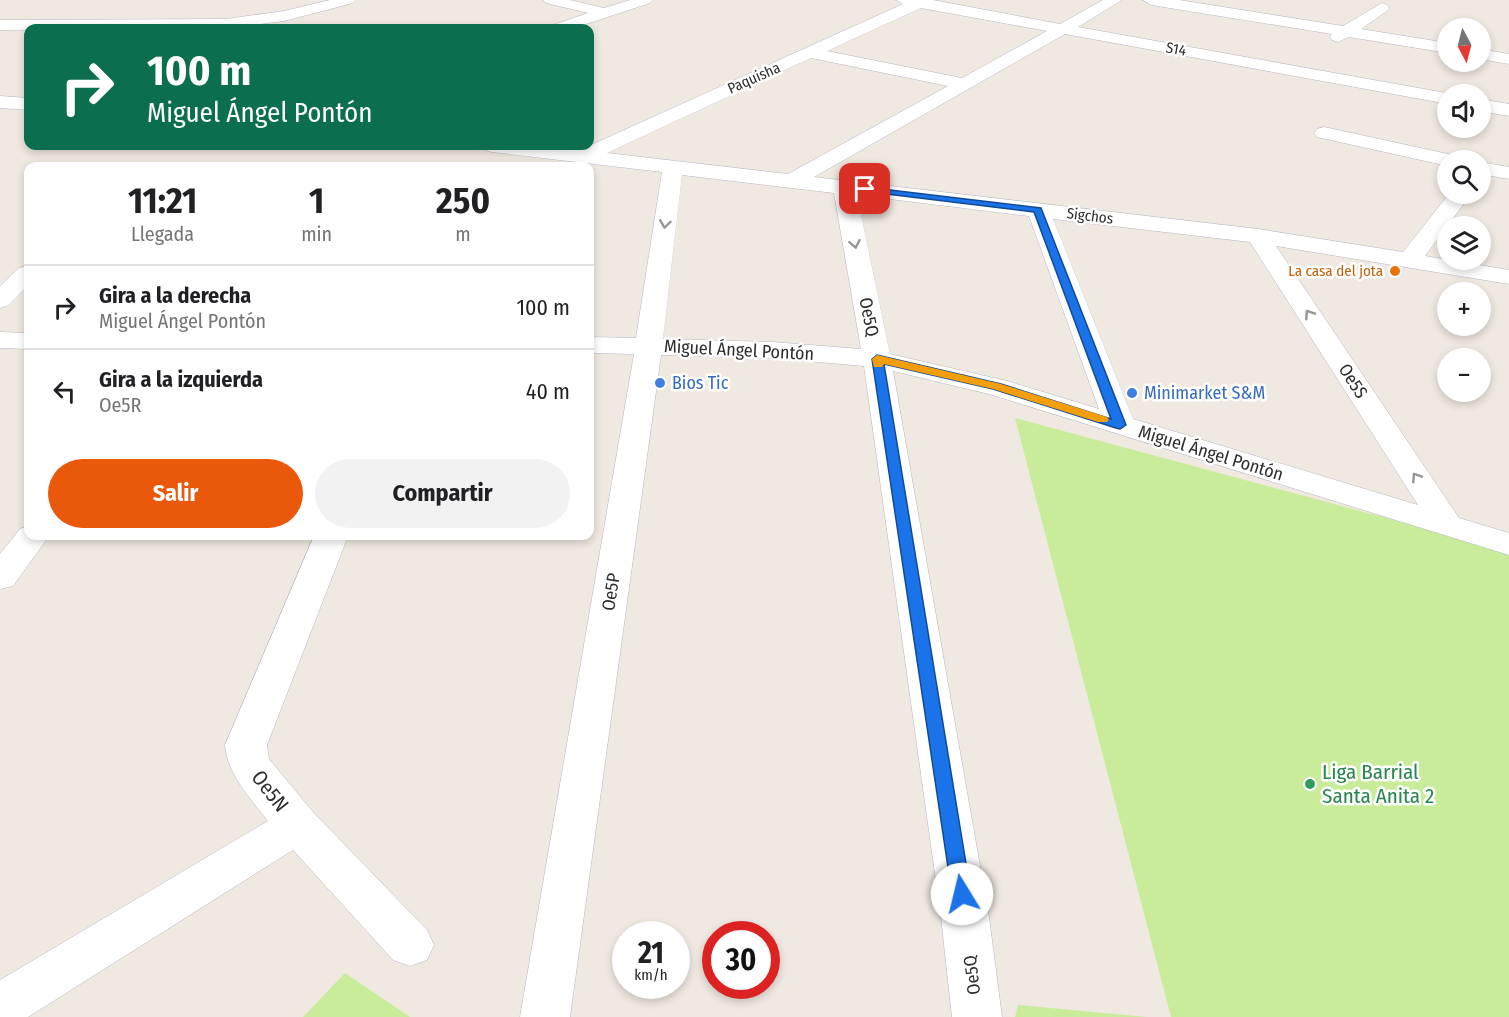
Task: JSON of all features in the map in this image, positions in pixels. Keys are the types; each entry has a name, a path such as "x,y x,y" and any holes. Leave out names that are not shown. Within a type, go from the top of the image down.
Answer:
{"street":[{"path":"226,24 284,16 348,0"},
{"path":"551,0 605,13"},
{"path":"571,24 645,0"},
{"path":"794,180 1114,0"},
{"path":"1151,0 1437,46"},
{"name":"S14","path":"916,1 1437,97"},
{"name":"Paquisha","path":"584,156 916,1"},
{"path":"0,25 30,6"},
{"path":"1297,71 1346,31 1382,8"},
{"path":"0,25 24,25"},
{"path":"810,52 965,84"},
{"path":"1491,56 1509,59"},
{"path":"0,102 24,104"},
{"path":"1491,107 1509,110"},
{"path":"1324,133 1437,158"},
{"name":"Sigchos","path":"502,153 584,156 1258,236 1410,259 1509,277"},
{"name":"Oe5P","path":"545,1017 649,345 673,166"},
{"path":"1491,170 1509,173"},
{"name":"Oe5Q","path":"844,187 877,359 965,917 977,1017"},
{"path":"1410,259 1452,204"},
{"path":"1038,210 1120,425"},
{"name":"Oe5S","path":"1258,236 1448,526"},
{"path":"1480,272 1509,301"},
{"path":"0,300 24,277"},
{"path":"0,340 24,341"},
{"name":"Miguel Ángel Pontón","path":"594,345 772,350 877,359 997,387 1509,544"},
{"path":"0,578 29,540"},
{"name":"Oe5N","path":"328,540 246,745 248,762 297,825 410,945"},
{"path":"9,1007 297,825"}],"green space":[{"name":"Liga Barrial Santa Anita 2","path":"1015,418 1509,551 1509,1017 1171,1017"},
{"path":"345,973 410,1017 303,1017"},
{"path":"1018,1005 1147,1017 1015,1017"}],"slow traffic":[{"path":"878,365 877,359 997,387 1103,420"}],"place":[{"name":"La casa del jota","path":"1395,271"},
{"name":"Bios Tic","path":"660,383"},
{"name":"Minimarket S&M","path":"1132,393"},
{"name":"Liga Barrial Santa Anita 2","path":"1310,784"}],"route":[{"path":"865,189 1038,210 1120,425 997,387 877,359 962,894"}]}
